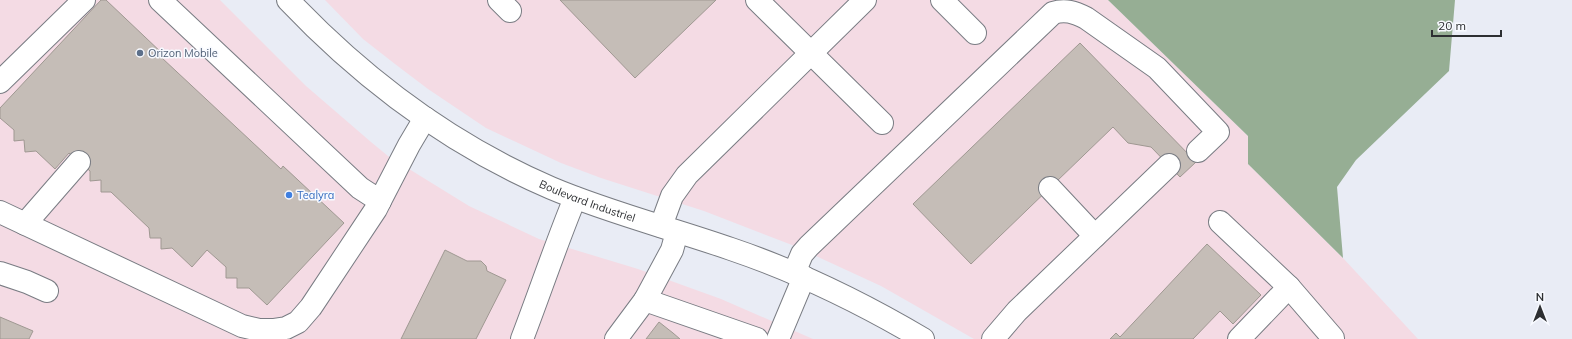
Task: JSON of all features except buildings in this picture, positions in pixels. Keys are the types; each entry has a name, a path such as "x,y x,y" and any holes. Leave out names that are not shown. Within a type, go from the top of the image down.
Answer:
{"street":[{"path":"0,82 84,0"},
{"path":"160,0 360,188 380,201"},
{"path":"757,0 882,123"},
{"path":"616,339 645,300 672,250 669,229 672,196 687,175 865,0"},
{"path":"942,0 975,33"},
{"name":"Boulevard Industriel","path":"299,4 358,67 380,86 450,135 490,158 528,178 575,198 730,248 799,275 869,308 923,339"},
{"path":"778,339 799,275 802,254 1052,13 1060,10 1073,11 1086,18 1157,68 1218,132 1198,151"},
{"path":"0,212 242,326 259,330 286,328 298,322 311,307 376,209 409,145 425,118"},
{"path":"25,224 79,162"},
{"path":"993,339 1017,311 1169,165"},
{"path":"1050,188 1095,236"},
{"path":"522,339 553,257 558,237 575,198"},
{"path":"1220,222 1289,287 1333,338"},
{"path":"0,273 27,282 47,291"},
{"path":"1239,339 1289,287"},
{"path":"645,300 757,339"}],"shaded area":[{"path":"0,0 220,0 306,86 371,142 388,156 469,206 539,239 638,269 721,299 813,339 0,339"},
{"path":"325,0 1108,0 1248,136 1248,164 1343,258 1418,339 974,339 881,286 792,245 704,211 601,178 561,163 486,128 428,89 363,39"}],"green space":[{"path":"1108,0 1455,0 1449,71 1356,160 1337,187 1343,258 1248,164 1248,136"}],"place":[{"name":"Orizon Mobile","path":"140,53"},
{"name":"Tealyra","path":"289,195"}]}
